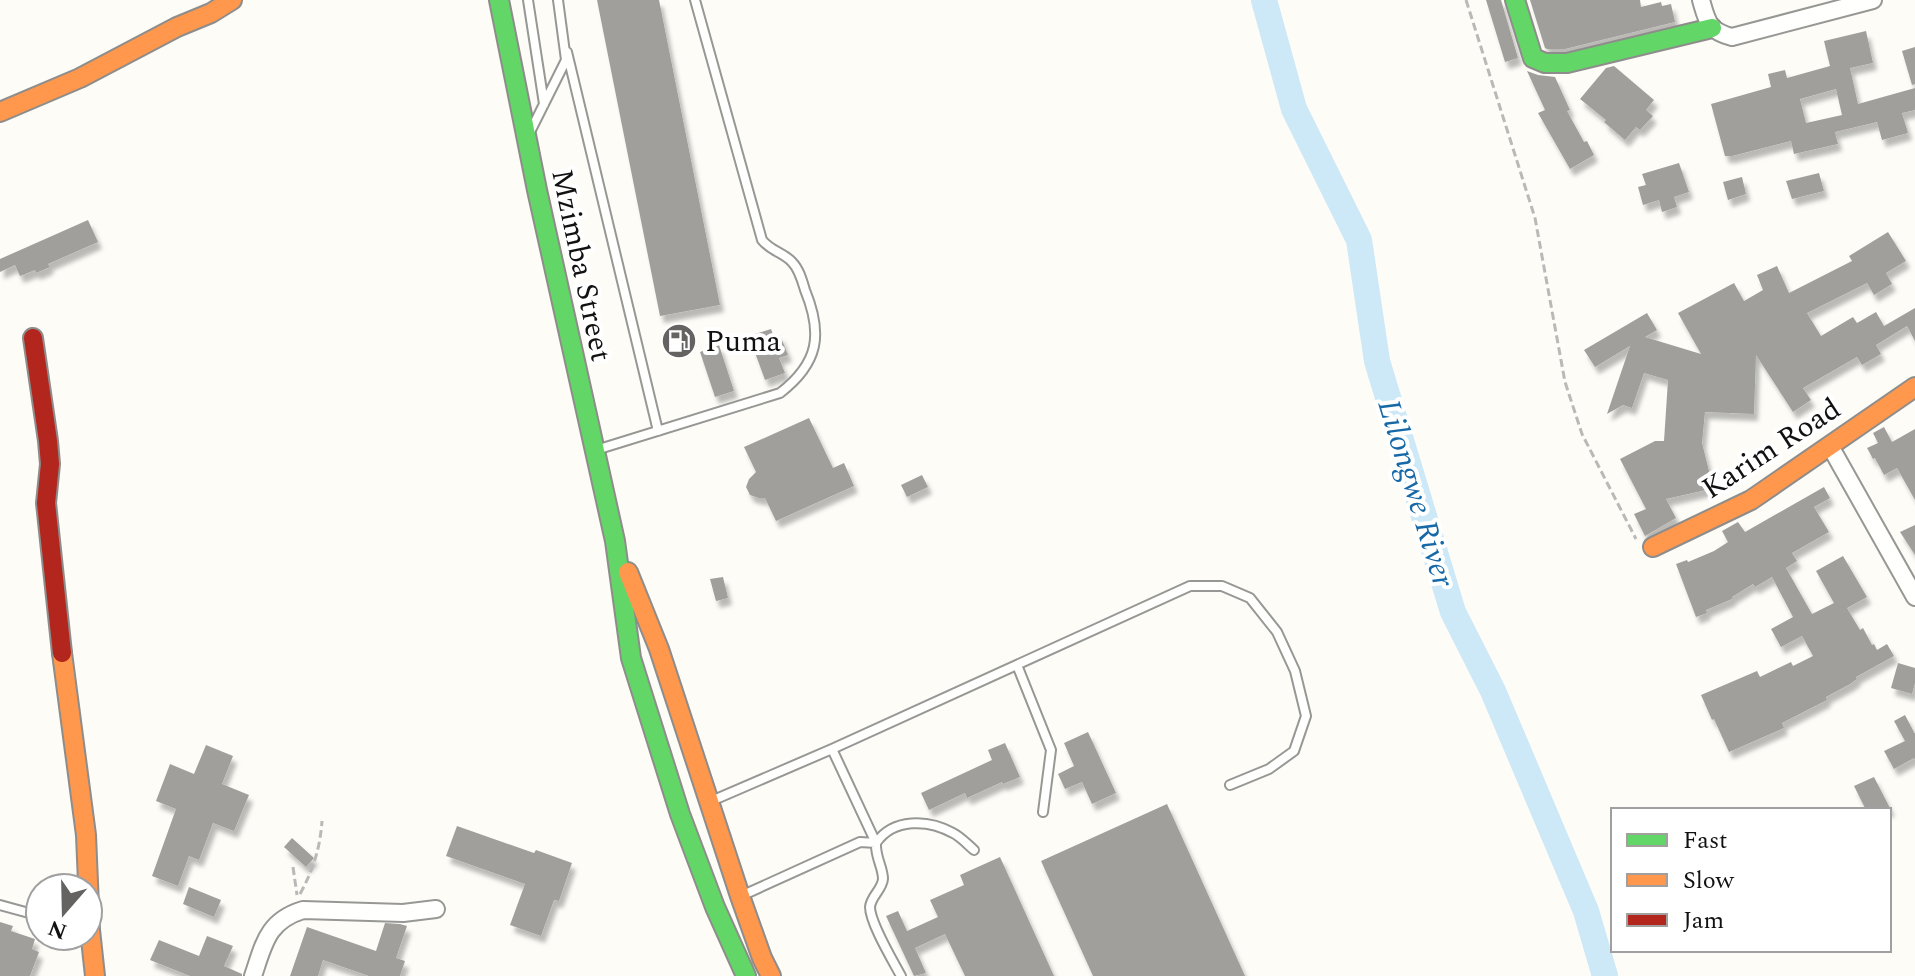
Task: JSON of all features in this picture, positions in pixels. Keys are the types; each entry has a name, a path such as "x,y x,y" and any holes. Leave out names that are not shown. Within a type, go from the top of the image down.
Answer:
{"street":[{"path":"0,112 80,78 232,0"},
{"name":"Mzimba Street","path":"499,0 526,140 615,541 631,658 680,814 715,907 746,976"},
{"path":"1515,0 1533,58 1552,63 1567,63 1712,28"},
{"path":"1701,0 1712,28 1732,37 1873,0"},
{"path":"33,338 48,441 50,464 46,503 86,835 87,872"},
{"name":"Karim Road","path":"1653,547 1751,500 1915,387"},
{"path":"1830,446 1915,597"},
{"name":"Mzimba Street","path":"615,541 659,649 740,896 771,976"},
{"path":"253,976 266,938 282,918 293,913 303,910 403,913 436,909"},
{"path":"92,952 95,976"}],"lane":[{"path":"528,0 544,105"},
{"path":"558,0 567,52 658,431"},
{"path":"595,450 780,393 807,367 815,349 812,307 795,265 762,240 695,0"},
{"path":"526,140 564,68 567,52"},
{"path":"709,803 1190,586 1222,586 1250,598 1277,632 1295,671 1306,716 1294,751 1269,769 1230,785"},
{"path":"1017,665 1051,750 1043,812"},
{"path":"832,749 876,843"},
{"path":"901,976 872,918 870,906 873,896 881,887 883,876 875,853 876,843 883,833 912,823 931,825 953,833 974,850"},
{"path":"740,896 860,842 876,843"},
{"path":"0,905 24,912"}],"path":[{"path":"1466,0 1535,218 1565,382 1582,434 1639,543 1653,547"},
{"path":"293,867 297,899 313,869 322,821"}],"building":[{"path":"597,0 659,0 720,305 660,316"},
{"path":"1486,0 1501,0 1518,58 1505,62"},
{"path":"1530,0 1640,0 1641,7 1661,2 1662,6 1671,4 1675,22 1565,49 1547,49"},
{"path":"1866,31 1873,63 1850,68 1858,104 1915,88 1915,110 1902,113 1908,133 1882,140 1877,122 1835,132 1838,144 1794,154 1791,141 1725,156 1711,104 1771,87 1768,74 1785,70 1787,78 1830,66 1824,41","holes":["1836,89 1842,115 1806,123 1800,99"]},
{"path":"1915,47 1915,84 1912,85 1902,51"},
{"path":"1614,66 1654,100 1646,110 1653,116 1640,130 1636,127 1625,140 1580,99 1606,68"},
{"path":"1527,71 1555,77 1570,110 1567,111 1594,155 1570,169 1538,113 1545,110"},
{"path":"1679,163 1689,192 1674,197 1677,207 1662,212 1659,200 1643,205 1638,187 1646,185 1642,174"},
{"path":"1819,173 1824,191 1792,199 1786,181"},
{"path":"1742,177 1746,194 1728,200 1723,182"},
{"path":"88,220 98,242 48,264 50,267 36,273 35,270 20,276 15,265 0,272 0,259"},
{"path":"1888,232 1906,261 1886,273 1892,284 1874,295 1867,283 1807,313 1821,336 1853,317 1857,323 1876,312 1884,326 1915,308 1915,341 1907,326 1876,345 1881,354 1862,365 1857,357 1803,388 1811,400 1793,412 1756,355 1754,414 1705,412 1702,443 1712,483 1705,484 1706,490 1666,499 1676,518 1645,536 1634,514 1646,509 1620,459 1655,441 1664,441 1668,380 1644,373 1632,408 1623,405 1607,414 1630,346 1595,367 1584,350 1647,313 1657,330 1645,337 1701,354 1678,313 1734,283 1744,301 1763,290 1757,275 1777,266 1789,293 1852,261 1849,256"},
{"path":"771,329 774,337 780,335 788,355 779,358 785,373 765,380 749,336"},
{"path":"719,345 734,391 715,397 700,352"},
{"path":"809,418 833,468 844,463 854,486 776,521 765,498 750,495 746,487 756,472 744,447"},
{"path":"1884,427 1892,442 1915,429 1915,500 1897,468 1884,475 1867,448 1878,443 1873,433"},
{"path":"922,475 928,487 907,497 901,485"},
{"path":"1824,487 1830,498 1814,507 1829,532 1792,553 1797,561 1786,568 1812,614 1834,603 1816,571 1843,556 1867,597 1847,608 1872,645 1877,650 1887,644 1894,656 1856,677 1850,684 1826,697 1827,700 1782,723 1784,728 1729,752 1701,695 1757,671 1760,677 1791,662 1793,666 1813,656 1802,636 1781,647 1771,629 1793,617 1772,577 1755,587 1753,584 1732,599 1696,617 1676,564 1714,551 1728,542 1722,531 1738,522 1745,532"},
{"path":"1915,525 1915,555 1900,532"},
{"path":"723,577 728,598 716,601 710,579"},
{"path":"1898,663 1915,668 1912,694 1891,688"},
{"path":"1905,715 1915,734 1915,760 1894,769 1884,751 1905,741 1894,721"},
{"path":"1088,732 1116,793 1092,804 1082,782 1065,789 1058,774 1074,766 1064,743"},
{"path":"1005,743 1020,777 967,798 965,793 929,810 921,793 992,760 988,750"},
{"path":"206,745 233,756 222,784 249,795 234,831 213,823 199,860 189,856 178,886 152,876 176,809 156,801 170,764 194,774"},
{"path":"1874,777 1890,808 1865,808 1854,786"},
{"path":"1167,804 1245,976 1093,976 1041,861"},
{"path":"457,826 572,863 559,901 554,900 541,936 510,925 525,884 446,856"},
{"path":"292,838 314,858 306,867 284,847"},
{"path":"1000,857 1054,976 965,976 945,934 915,948 926,973 914,976 886,916 898,911 907,931 938,917 930,900 964,885 960,875"},
{"path":"189,887 221,900 214,917 183,904"},
{"path":"0,922 13,926 11,931 24,935 24,952 39,952 30,976 0,976"},
{"path":"385,923 407,926 396,958 405,961 400,976 369,976 323,960 318,976 290,976 307,927 376,951"},
{"path":"207,936 233,946 224,966 242,976 190,976 150,960 159,940 199,956"}],"waterway":[{"name":"Lilongwe River","path":"1264,0 1294,109 1359,240 1377,361 1453,612 1493,691 1586,911 1605,976"}],"traffic: fast":[{"path":"499,0 537,190 615,541 631,658 680,814 715,907 746,976"},
{"path":"1515,0 1533,58 1545,63 1567,63 1712,28"}],"traffic: slow":[{"path":"0,112 80,78 232,0"},
{"path":"1653,547 1751,500 1915,387"},
{"path":"628,572 659,649 740,896 771,976"},
{"path":"62,653 86,835 95,976"}],"traffic: jam":[{"path":"33,338 48,441 50,464 46,503 62,653"}],"place":[{"name":"Puma","path":"679,341"}]}
